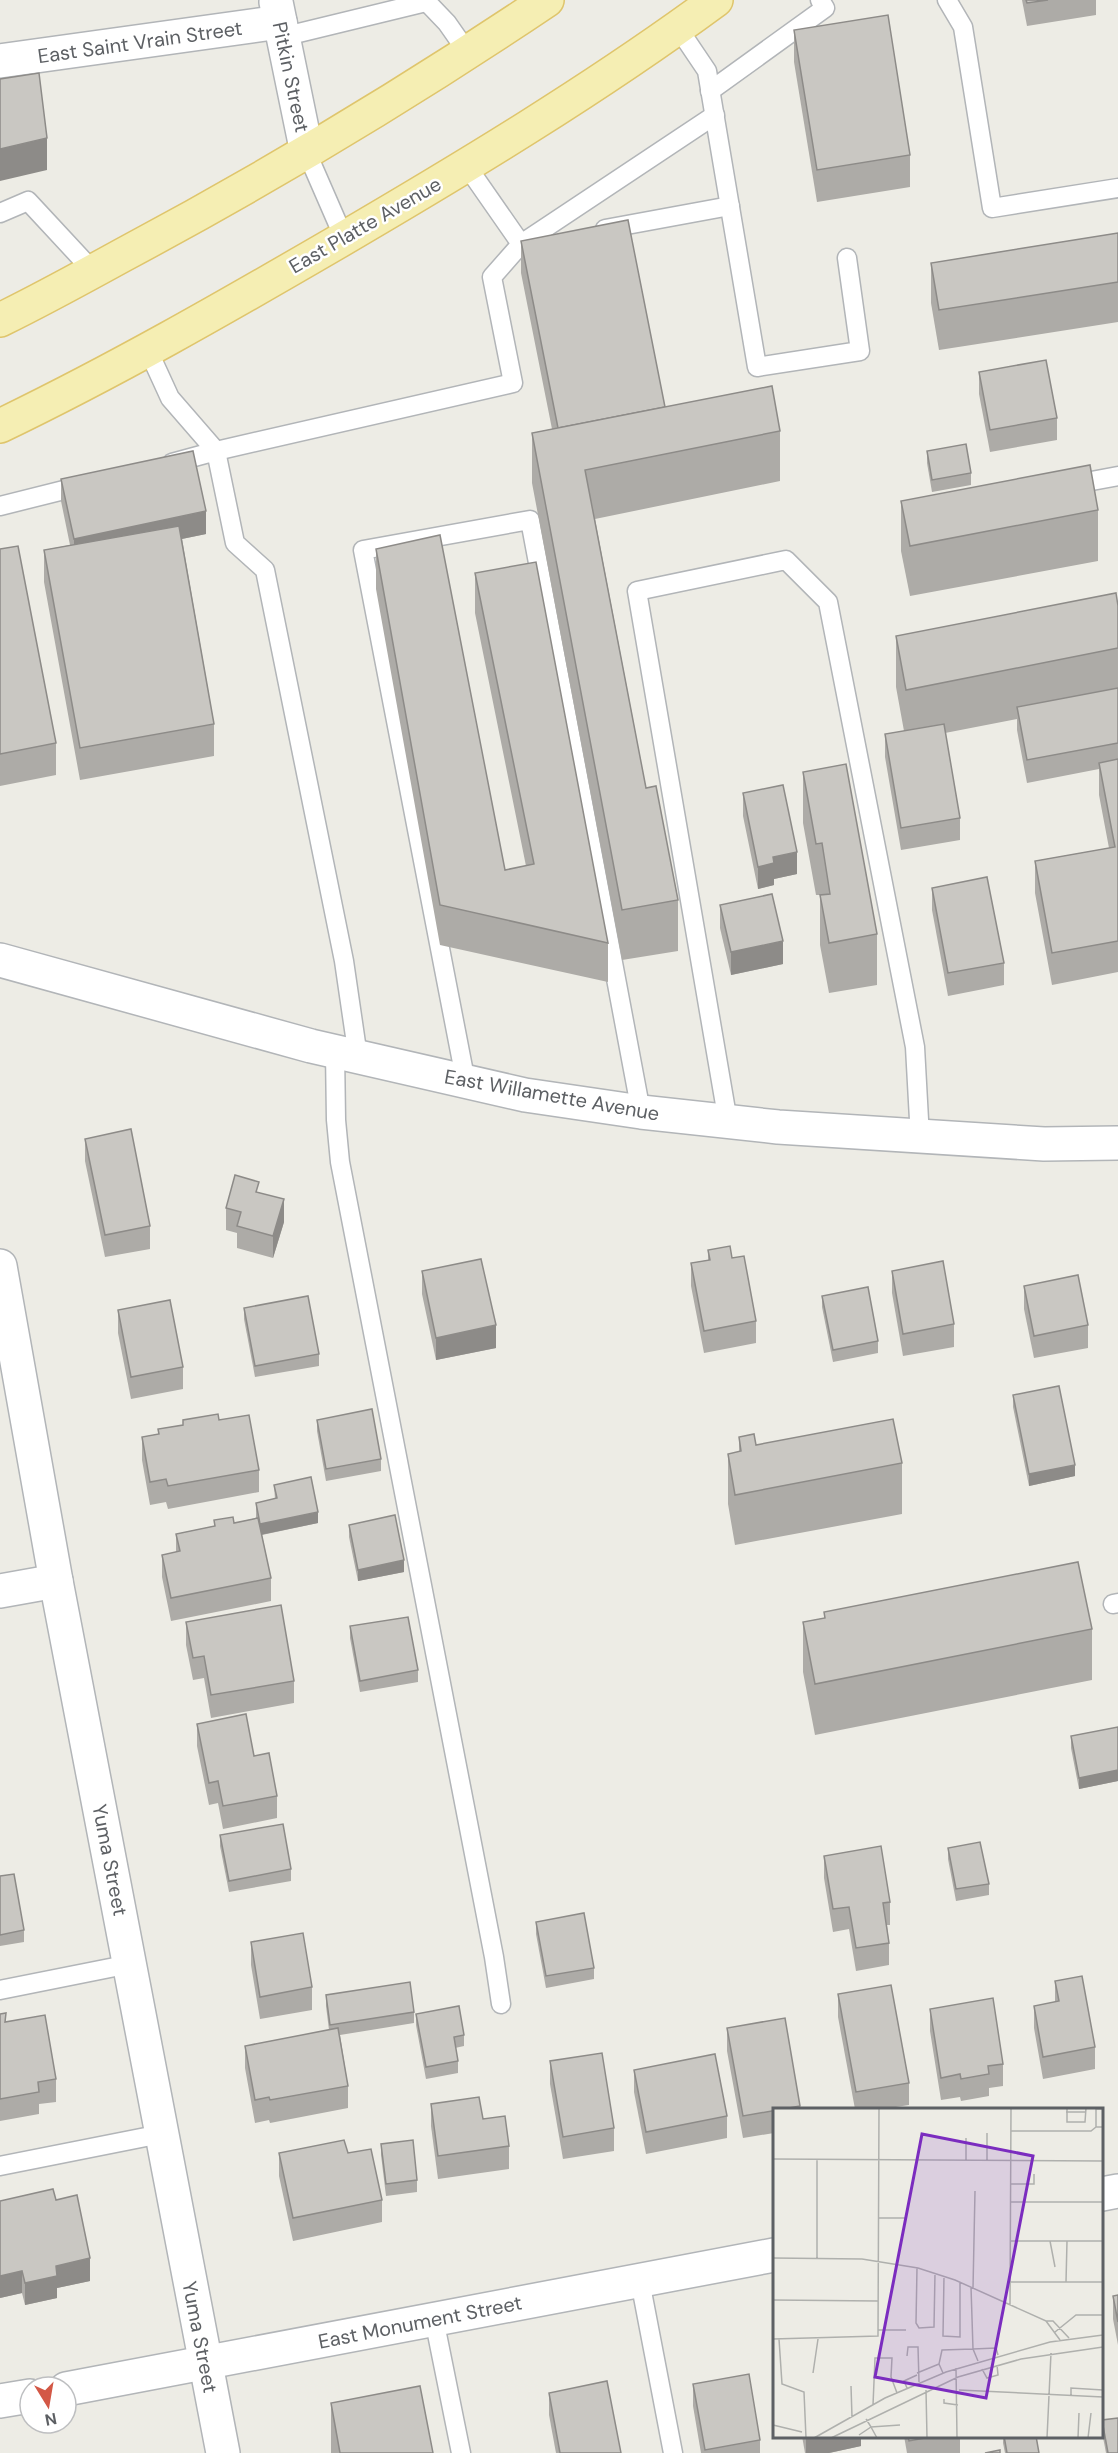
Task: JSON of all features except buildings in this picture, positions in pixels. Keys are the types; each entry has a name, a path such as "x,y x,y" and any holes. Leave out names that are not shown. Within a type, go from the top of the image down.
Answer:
{"main road":[{"path":"0,320 307,153 468,53 547,0"},
{"name":"East Platte Avenue","path":"0,426 75,390 344,238 466,165 678,28 716,0"}],"street":[{"name":"East Saint Vrain Street","path":"0,61 279,20"},
{"name":"Pitkin Street","path":"279,20 307,153"},
{"name":"East Willamette Avenue","path":"0,960 346,1055 525,1095 728,1122 920,1138 1044,1144 1118,1143"},
{"name":"Yuma Street","path":"0,1266 56,1581 223,2453"},
{"path":"0,1591 56,1581"},
{"path":"1103,2194 1118,2191"},
{"name":"East Monument Street","path":"78,2387 773,2255"},
{"path":"0,2402 18,2398"}],"lane":[{"path":"710,91 825,8 820,0"},
{"path":"947,0 963,27 992,208 1118,188"},
{"path":"279,20 425,1 447,23 468,53"},
{"path":"678,28 707,71 757,367 860,351 847,258"},
{"path":"159,466 513,383 492,277 521,244 714,116"},
{"path":"307,153 344,238"},
{"path":"466,165 521,244"},
{"path":"0,213 28,201 93,271"},
{"path":"590,232 730,206"},
{"path":"521,244 567,236"},
{"path":"148,350 170,398 216,451 235,543 265,570 344,962 346,1055 336,1120 340,1162 494,1957 501,2004"},
{"path":"1056,487 1118,476"},
{"path":"0,507 102,480"},
{"path":"466,1083 363,550 530,520 641,1112"},
{"path":"728,1122 637,591 786,560 828,602 915,1047 920,1138"},
{"path":"0,1989 130,1964"},
{"path":"0,2166 161,2134"},
{"path":"640,2281 673,2453"},
{"path":"434,2319 461,2453"}]}
